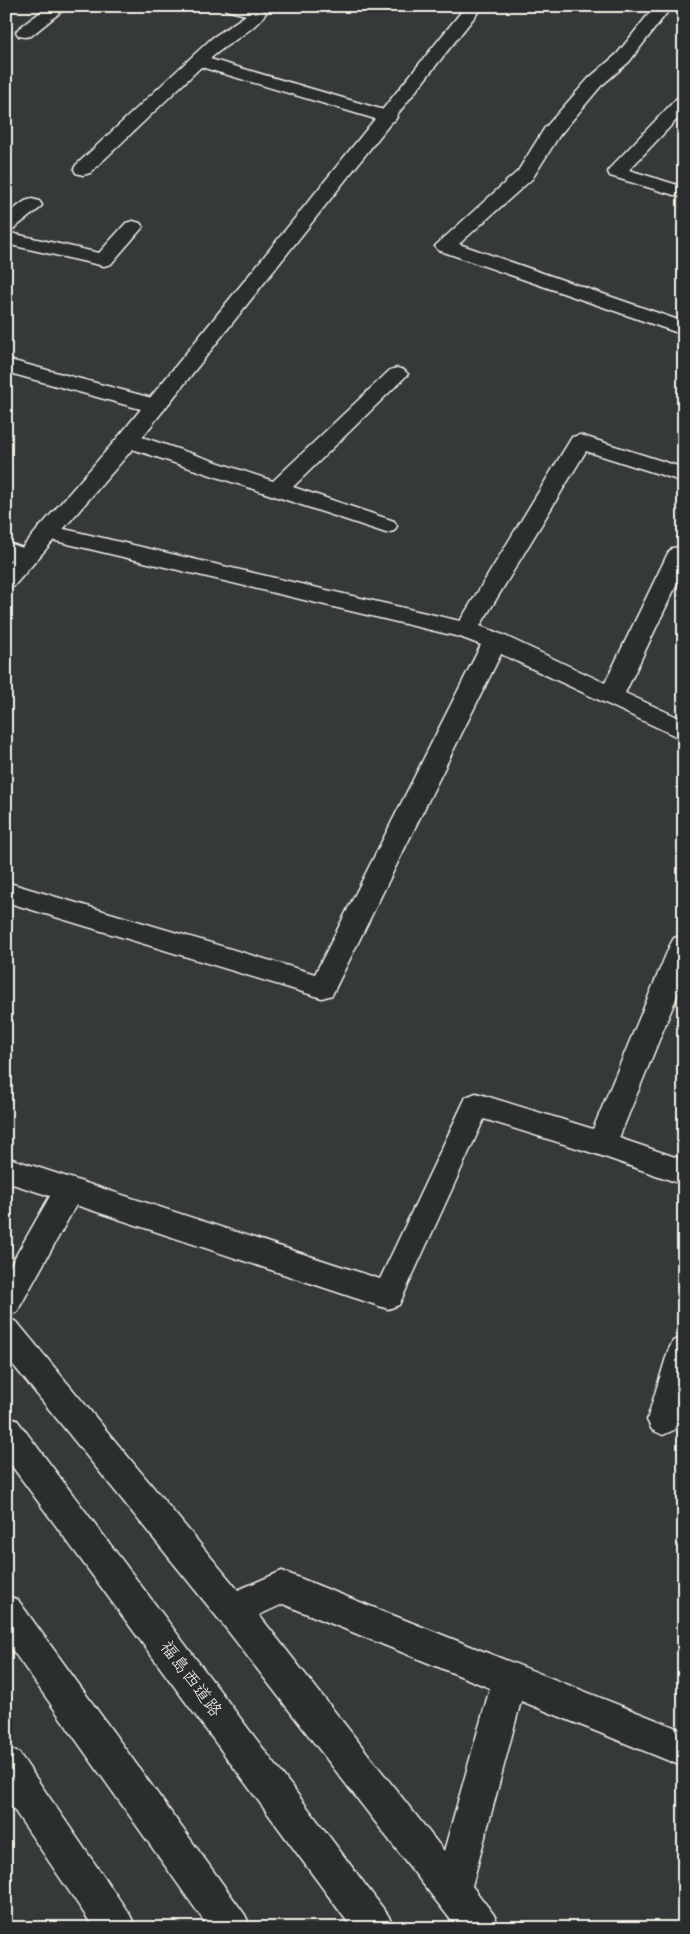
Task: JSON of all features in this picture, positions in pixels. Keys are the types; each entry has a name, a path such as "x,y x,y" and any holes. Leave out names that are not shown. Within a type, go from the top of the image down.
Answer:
{"main road":[{"path":"25,32 60,6"},
{"path":"83,169 218,42 258,14 232,6"},
{"path":"6,581 16,553 47,532 128,440 475,6"},
{"path":"664,6 623,58 595,82 551,133 526,175 445,246 684,329"},
{"path":"199,61 388,117"},
{"path":"682,194 617,172 684,101"},
{"path":"6,225 32,205"},
{"path":"6,238 104,260 133,227"},
{"path":"6,365 155,406"},
{"path":"278,490 397,374"},
{"path":"128,440 386,526"},
{"path":"466,630 580,442 684,475"},
{"path":"47,532 466,630 495,641 684,731"},
{"path":"610,696 680,553"},
{"path":"6,892 322,987 495,641"},
{"path":"602,1144 684,945"},
{"path":"6,1169 388,1295 476,1105 602,1144 684,1173"},
{"path":"6,1302 69,1190"},
{"path":"6,1332 233,1610 481,1928"},
{"path":"664,1420 684,1352"},
{"name":"福島西道路","path":"6,1431 375,1928"},
{"path":"233,1610 282,1587 684,1749"},
{"path":"6,1612 232,1928"},
{"path":"452,1891 510,1678"},
{"path":"6,1766 117,1928"}]}
